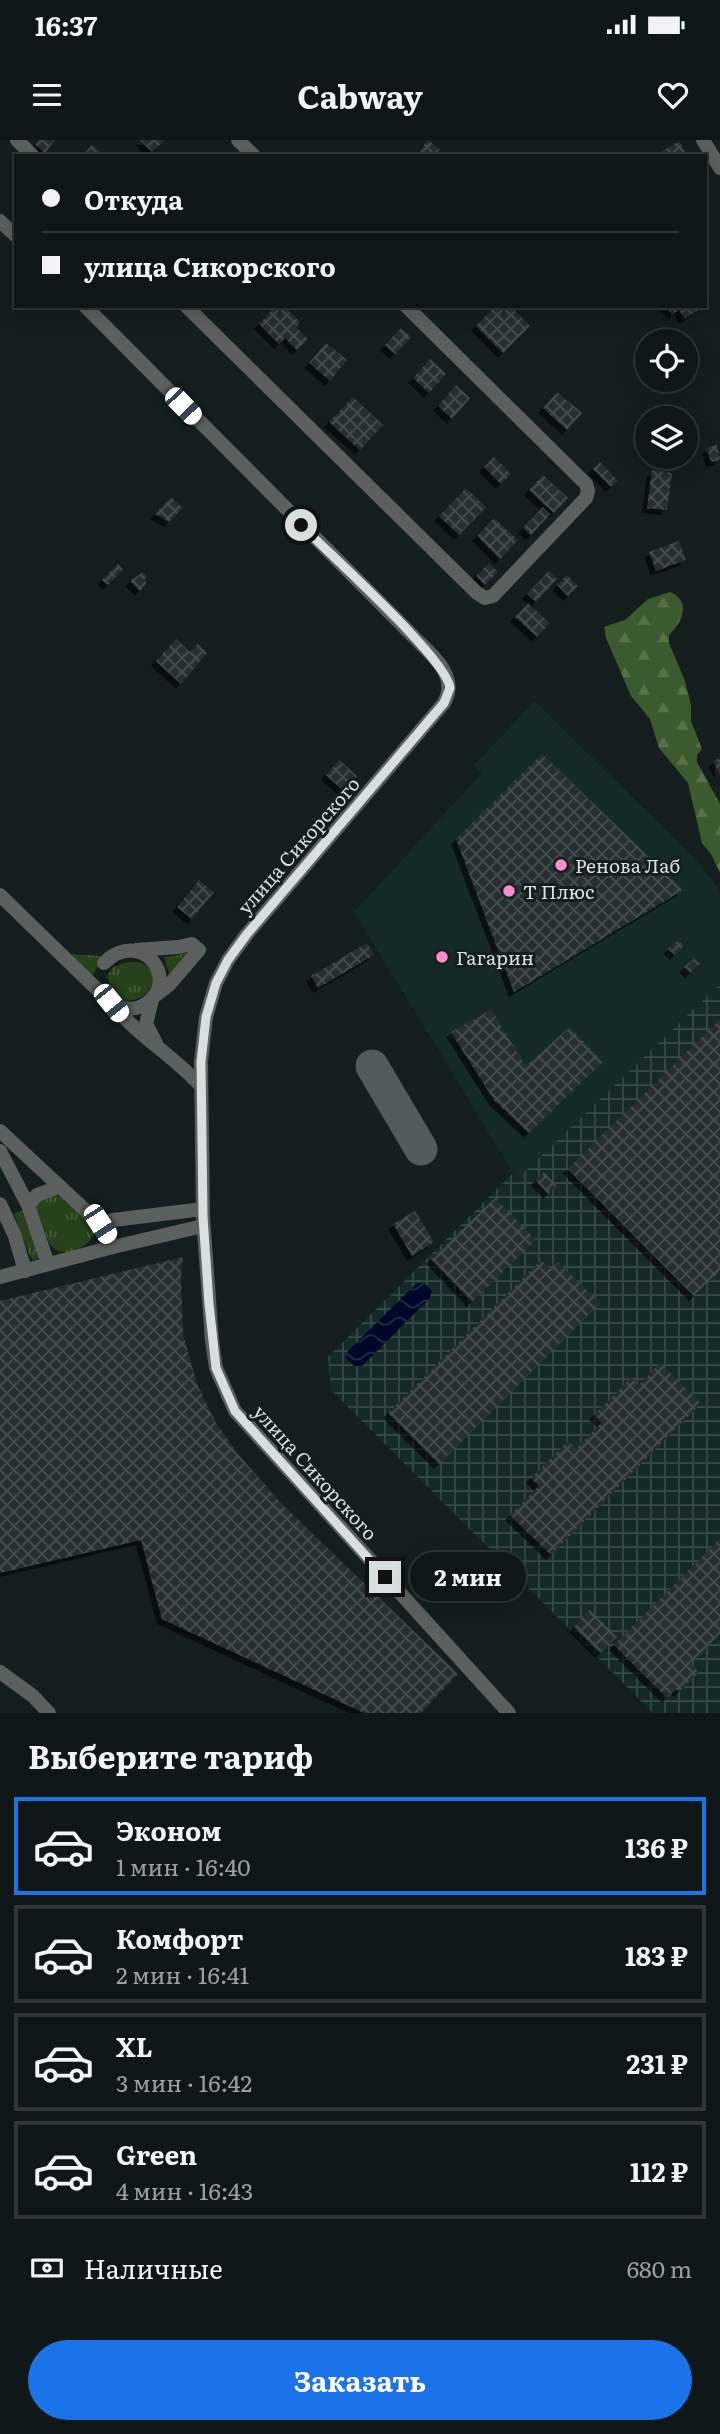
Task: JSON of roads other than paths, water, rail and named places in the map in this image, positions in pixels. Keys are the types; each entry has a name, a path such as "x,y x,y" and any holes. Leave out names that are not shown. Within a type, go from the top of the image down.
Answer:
{"street":[{"path":"17,140 31,154"},
{"path":"238,140 252,154"},
{"path":"703,140 720,167"},
{"path":"0,221 14,234"},
{"name":"улица Сикорского","path":"87,308 412,635 450,681 444,703 247,934 228,960 216,983 206,1017 200,1085 203,1209 216,1368 235,1411 509,1713"},
{"path":"188,308 477,593 485,598 493,596 586,498 586,484 408,308"},
{"path":"0,895 134,1028 200,1085"},
{"path":"104,963 113,954 125,950 192,944 199,950 169,985 143,1006 121,1008 111,1003"},
{"path":"135,950 154,962 159,972 160,984 146,1024 161,1049"},
{"path":"0,1131 100,1224 113,1247"},
{"path":"0,1151 28,1205 48,1264"},
{"path":"28,1205 37,1195 58,1187"},
{"path":"0,1204 15,1236 25,1271"},
{"path":"100,1224 203,1209"},
{"path":"0,1277 204,1226"},
{"path":"0,1672 33,1696 49,1713"}],"water":[{"path":"420,1283 424,1283 432,1291 429,1299 362,1366 354,1366 346,1358 348,1351"}],"place":[{"name":"Ренова Лаб","path":"561,865"},
{"name":"Т Плюс","path":"509,891"},
{"name":"Гагарин","path":"442,957"}]}
